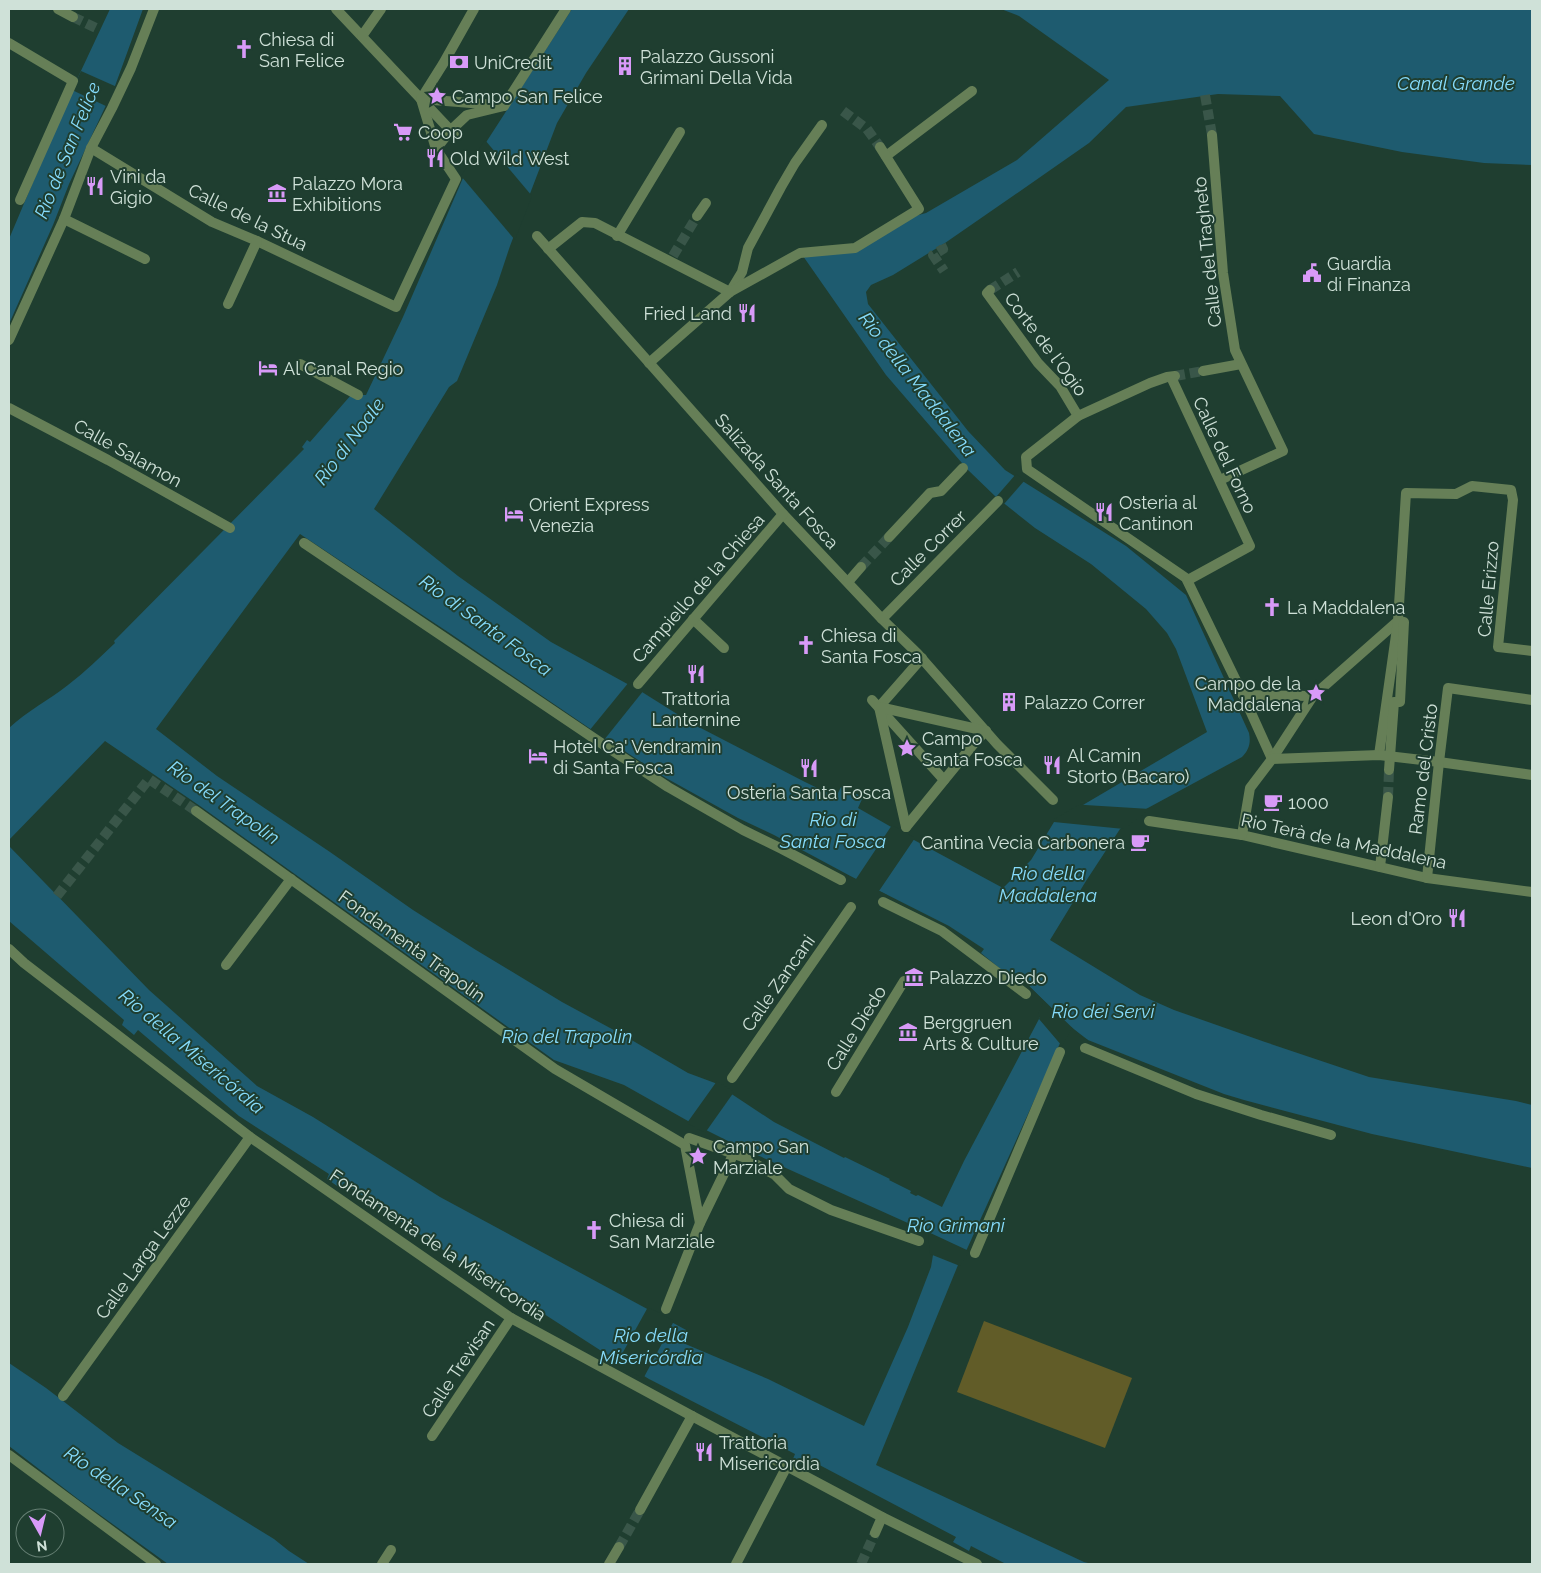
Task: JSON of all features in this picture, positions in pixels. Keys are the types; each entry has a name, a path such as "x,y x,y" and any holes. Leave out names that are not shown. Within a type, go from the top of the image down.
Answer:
{"street":[{"path":"58,9 73,16"},
{"path":"9,340 64,218 91,148 131,68 154,9"},
{"path":"336,9 453,132"},
{"path":"474,9 421,99 436,149 467,115 504,106 566,9"},
{"path":"362,36 378,13"},
{"path":"9,43 73,81 20,200"},
{"path":"649,363 730,292 800,253 854,248 919,209 883,152 972,91"},
{"path":"421,99 504,106"},
{"path":"730,292 742,272 748,248 795,163 822,125"},
{"path":"618,236 680,132"},
{"name":"Calle del Tragheto","path":"1212,135 1223,273 1235,350 1283,451 1220,480"},
{"name":"Calle de la Stua","path":"91,148 212,222 257,241 396,307 456,178 436,149"},
{"path":"697,216 706,203"},
{"path":"64,218 145,259"},
{"path":"548,249 582,222 595,223 618,236 672,258 730,292"},
{"name":"Salizada Santa Fosca","path":"537,236 783,514 882,619 922,658 986,731 1052,800"},
{"path":"228,304 257,241"},
{"name":"Corte de l'Ogio","path":"988,291 1038,363 1060,386 1078,416"},
{"path":"300,364 358,396"},
{"path":"1202,371 1241,364"},
{"name":"Calle del Forno","path":"1078,416 1150,383 1167,377 1173,377 1250,546 1187,579"},
{"name":"Calle Salamon","path":"9,408 108,460 230,528"},
{"path":"1078,416 1026,457 1027,469 1187,579 1229,671 1244,695 1272,759"},
{"path":"889,537 930,493 941,491 963,468"},
{"name":"Calle Erizzo","path":"1398,621 1406,493 1456,494 1472,486 1511,490 1513,500 1498,647 1532,651"},
{"name":"Calle Correr","path":"882,619 998,501"},
{"name":"Campiello de la Chiesa","path":"638,684 783,514"},
{"path":"304,543 668,786 743,830 782,848 841,880"},
{"path":"848,582 861,567"},
{"path":"693,619 724,648"},
{"path":"1379,755 1398,621"},
{"path":"1242,835 1250,788 1272,759 1313,696 1398,621 1404,621 1400,702 1394,702 1389,770"},
{"path":"875,703 922,658"},
{"name":"Ramo del Cristo","path":"1426,878 1448,688 1532,700"},
{"path":"1244,695 1313,696"},
{"path":"875,703 986,731"},
{"path":"875,703 944,780"},
{"path":"875,703 906,827 986,731"},
{"path":"1272,759 1379,755 1532,775"},
{"path":"1380,867 1388,797"},
{"name":"Fondamenta Trapolin","path":"196,811 555,1069 614,1102 689,1138"},
{"name":"Rio Terà de la Maddalena","path":"1149,821 1242,835 1426,878 1532,892"},
{"path":"226,965 291,879"},
{"path":"883,902 933,931 960,944 1026,994"},
{"name":"Calle Zancani","path":"732,1078 851,907"},
{"name":"Fondamenta de la Misericordia","path":"9,949 24,963 250,1137 511,1318 882,1517 977,1564"},
{"name":"Calle Diedo","path":"836,1092 904,981"},
{"path":"1085,1048 1196,1094 1331,1135"},
{"path":"974,1253 1060,1052"},
{"name":"Calle Larga Lezze","path":"63,1396 250,1137"},
{"path":"700,1223 689,1138 738,1155 775,1175 789,1189 831,1210 919,1241"},
{"path":"666,1309 700,1223 738,1155"},
{"name":"Calle Trevisan","path":"432,1436 511,1318"},
{"path":"640,1510 692,1416"},
{"path":"9,1455 156,1564"},
{"path":"736,1564 787,1466"},
{"path":"875,1532 882,1517"},
{"path":"609,1564 619,1547"},
{"path":"382,1564 391,1550"}],"shaded area":[{"path":"984,1321 1132,1378 1105,1448 957,1392"}],"water":[{"name":"Rio de San Felice","path":"110,9 143,9 115,86 69,184 9,324 9,239 72,90"},
{"path":"572,9 629,9 586,73 557,123 497,285 457,381 449,387 374,509 458,576 551,642 642,692 693,724 805,782 836,797 841,787 863,797 858,808 1003,888 1031,860 1054,822 1207,732 1176,649 1167,633 1146,609 1091,564 1035,528 996,497 968,470 886,375 803,256 857,251 915,216 926,213 1017,160 1109,80 1019,16 1001,9 1532,9 1532,165 1484,163 1402,152 1314,134 1280,96 1218,94 1126,107 1089,143 945,243 893,275 871,285 866,292 868,304 968,431 1005,470 1126,546 1186,595 1249,733 1249,746 1242,757 1146,809 1120,829 1050,940 1140,995 1174,1010 1265,1042 1369,1077 1532,1105 1532,1168 1372,1134 1224,1094 1088,1040 1071,1027 1061,1041 958,1265 876,1465 1084,1562 1092,1564 1006,1564 971,1546 969,1551 953,1542 956,1537 810,1460 807,1467 793,1459 795,1454 649,1379 603,1352 476,1270 473,1273 460,1265 461,1262 344,1183 340,1188 327,1179 329,1174 239,1116 138,1030 134,1035 122,1025 124,1020 9,921 9,846 149,990 257,1086 313,1117 440,1197 688,1331 683,1343 768,1379 864,1426 908,1327 931,1267 933,1255 930,1233 746,1150 688,1121 624,1085 554,1060 200,806 105,741 9,840 9,728 68,685 98,659 304,449 302,447 307,440 310,442 351,395 366,395 403,317 463,178","holes":["300,534 666,778 738,818 949,926 984,949 981,953 1009,976 1014,973 1028,982 1030,987 1046,1003 942,1207 910,1193 911,1191 890,1179 774,1122 715,1083 688,1073 562,1002 476,950 413,910 217,776 156,729"]},
{"name":"Rio della Sensa","path":"9,1363 46,1388 118,1443 274,1539 309,1564 168,1564 9,1446"}],"pier":[{"path":"81,71 117,87 108,107 72,90"},
{"path":"485,140 532,196 515,240 461,176"},
{"path":"1016,474 1025,480 1004,504 996,497"},
{"path":"629,682 644,690 604,740 589,731"},
{"path":"1080,804 1150,809 1124,829 1054,822 1053,820"},
{"path":"892,825 915,838 879,891 887,895 885,897 843,876 844,874 856,879"},
{"path":"1030,987 1083,1038 1088,1040 1087,1042 1071,1030 1062,1046 1039,1019 1040,1016 1038,1014 1043,1003 1029,989"},
{"path":"717,1081 734,1092 705,1133 687,1123"},
{"path":"924,1230 969,1251 960,1266 930,1254 928,1234 923,1232"},
{"path":"648,1307 674,1321 643,1379 617,1363"}],"tunnel":[{"path":"73,17 100,30"},
{"path":"1205,95 1212,135"},
{"path":"843,111 867,129 880,147"},
{"path":"673,256 697,216"},
{"path":"941,245 943,249 933,255 944,271"},
{"path":"990,290 1018,272"},
{"path":"1175,376 1203,371"},
{"path":"861,567 889,537"},
{"path":"1388,797 1389,770"},
{"path":"57,896 149,779 196,811"},
{"path":"619,1547 640,1510"},
{"path":"861,1564 875,1533"}],"place":[{"name":"Chiesa di San Felice","path":"244,49"},
{"name":"UniCredit","path":"459,62"},
{"name":"Palazzo Gussoni Grimani Della Vida","path":"625,66"},
{"name":"Campo San Felice","path":"437,96"},
{"name":"Coop","path":"403,132"},
{"name":"Old Wild West","path":"435,158"},
{"name":"Vini da Gigio","path":"95,186"},
{"name":"Palazzo Mora Exhibitions","path":"277,193"},
{"name":"Guardia di Finanza","path":"1312,273"},
{"name":"Fried Land","path":"747,313"},
{"name":"Al Canal Regio","path":"268,368"},
{"name":"Osteria al Cantinon","path":"1104,512"},
{"name":"Orient Express Venezia","path":"514,514"},
{"name":"La Maddalena","path":"1272,607"},
{"name":"Chiesa di Santa Fosca","path":"806,645"},
{"name":"Trattoria Lanternine","path":"696,674"},
{"name":"Campo de la Maddalena","path":"1316,693"},
{"name":"Palazzo Correr","path":"1009,702"},
{"name":"Campo Santa Fosca","path":"907,748"},
{"name":"Hotel Ca' Vendramin di Santa Fosca","path":"538,756"},
{"name":"Al Camin Storto (Bacaro)","path":"1052,765"},
{"name":"Osteria Santa Fosca","path":"809,768"},
{"name":"1000","path":"1273,802"},
{"name":"Cantina Vecia Carbonera","path":"1140,842"},
{"name":"Leon d'Oro","path":"1457,918"},
{"name":"Palazzo Diedo","path":"914,977"},
{"name":"Berggruen Arts & Culture","path":"908,1032"},
{"name":"Campo San Marziale","path":"698,1156"},
{"name":"Chiesa di San Marziale","path":"594,1230"},
{"name":"Trattoria Misericordia","path":"704,1452"}],"water label":[{"name":"Canal Grande","path":"1456,83"},
{"name":"Rio della Maddalena","path":"918,384"},
{"name":"Rio di Noale","path":"349,441"},
{"name":"Rio di Santa Fosca","path":"486,625"},
{"name":"Rio del Trapolin","path":"224,802"},
{"name":"Rio di Santa Fosca","path":"833,830"},
{"name":"Rio della Maddalena","path":"1048,884"},
{"name":"Rio dei Servi","path":"1103,1011"},
{"name":"Rio del Trapolin","path":"567,1036"},
{"name":"Rio della Misericórdia","path":"192,1051"},
{"name":"Rio Grimani","path":"956,1225"},
{"name":"Rio della Misericórdia","path":"651,1346"}]}
